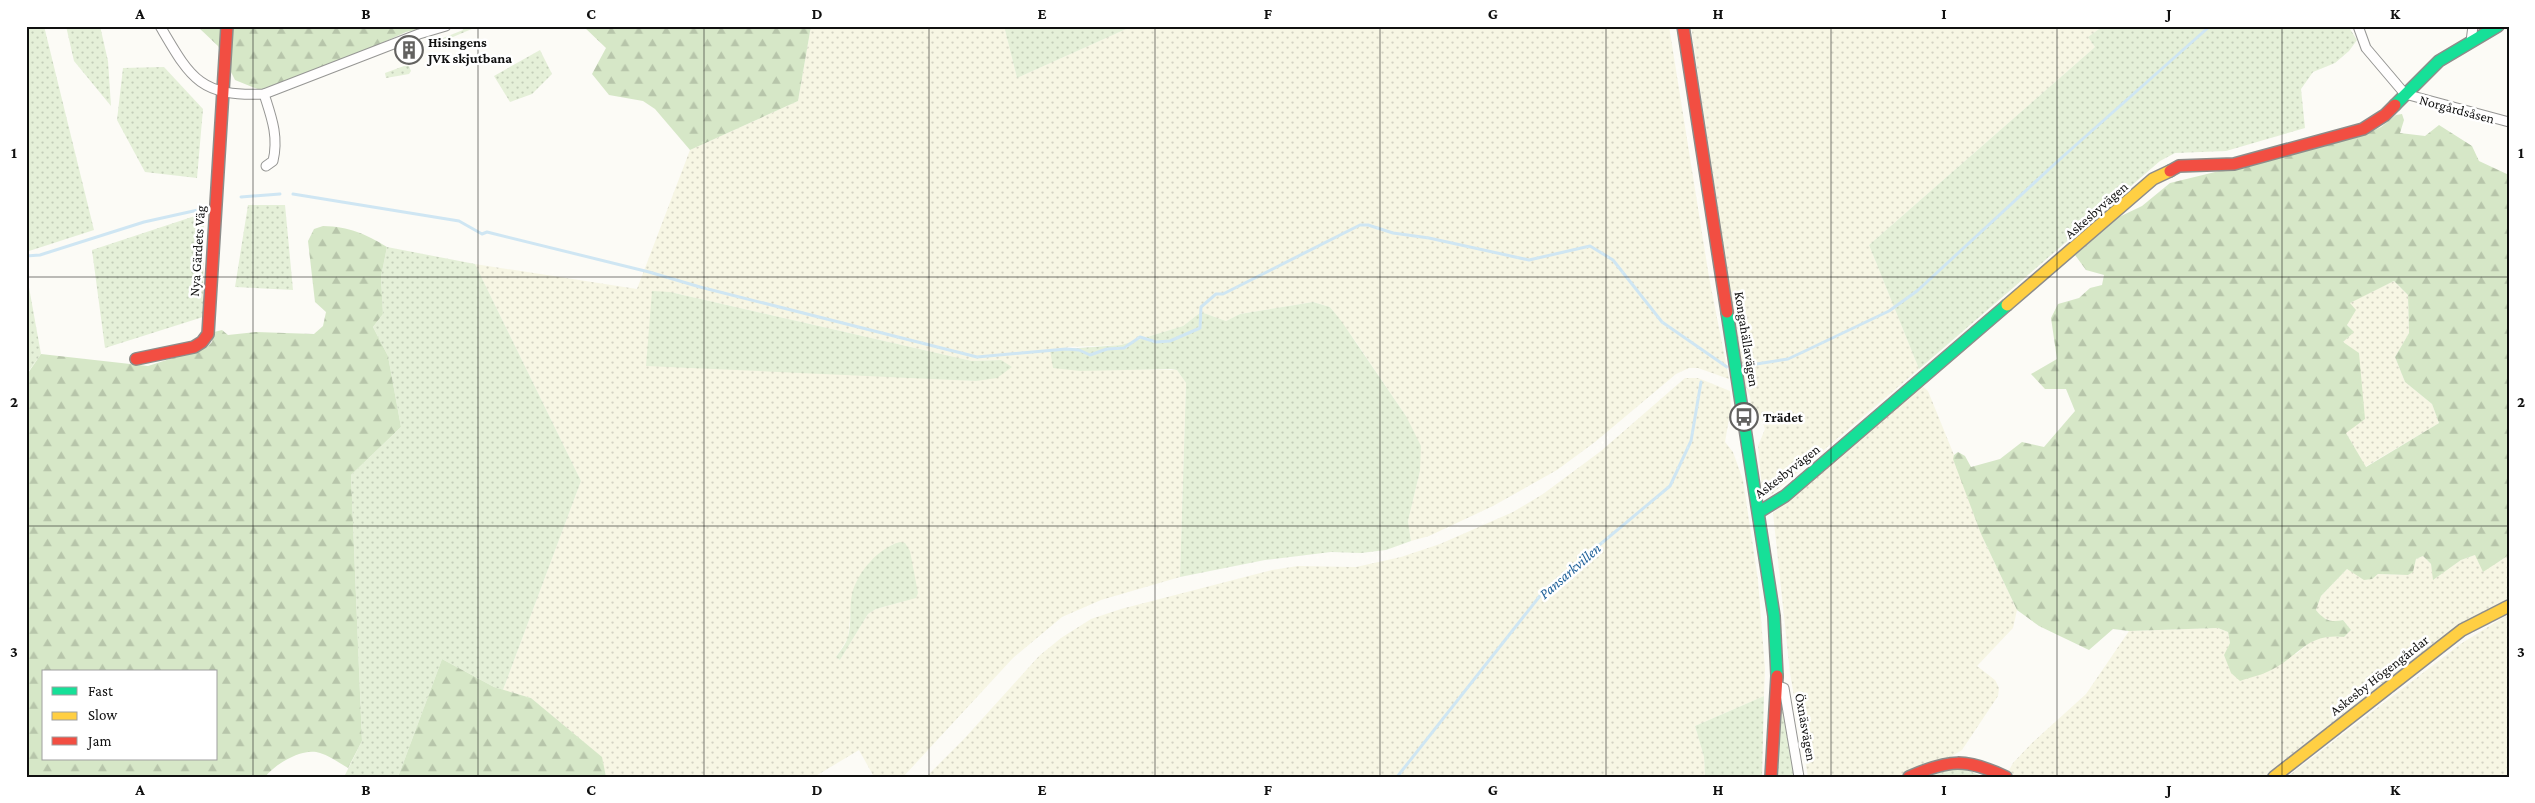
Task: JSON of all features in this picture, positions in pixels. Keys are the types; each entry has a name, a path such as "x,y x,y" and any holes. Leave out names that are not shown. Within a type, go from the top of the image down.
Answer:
{"street":[{"path":"160,26 192,76 208,87 245,95 264,94 419,34 446,26"},
{"name":"Nya Gärdets Väg","path":"136,359 194,347 202,342 208,334 227,26"},
{"name":"Kongahällavägen","path":"1683,26 1774,616 1778,686 1771,777"},
{"path":"2358,26 2366,48 2405,94"},
{"path":"2471,41 2473,26"},
{"name":"Askesbyvägen","path":"1759,512 1785,496 2153,179 2179,166 2234,164 2363,129 2380,120 2439,61 2498,26"},
{"path":"264,94 273,122 276,150 273,161 266,166"},
{"name":"Norgårdsåsen","path":"2405,94 2509,122"},
{"name":"Askesby Högengårdar","path":"2274,777 2462,630 2509,606"},
{"name":"Öxnäsvägen","path":"1778,686 1784,688 1799,777"},
{"path":"1909,777 1951,760 1972,762 2006,777"}],"green space":[{"path":"26,26 44,26 94,230 26,252"},
{"path":"66,26 100,26 108,61 111,106 74,61"},
{"path":"197,26 432,26 406,32 360,53 260,90 235,80 218,46"},
{"path":"462,26 474,26 474,28 439,43 438,40 463,30"},
{"path":"583,26 811,26 798,101 690,150 655,109 643,101 609,95 592,74 606,48"},
{"path":"811,26 1004,26 1017,78 1133,26 1669,26 1709,277 1729,379 1698,368 1689,368 1676,374 1595,442 1557,470 1493,506 1429,536 1411,541 1408,521 1420,471 1406,416 1330,307 1313,302 1240,314 1226,321 1201,312 1183,326 1121,345 1066,347 1127,369 1177,370 1186,383 1180,577 1101,600 1062,617 1013,658 903,777 874,777 859,750 814,777 606,777 601,757 531,698 503,690 581,481 475,264 637,289 690,150 798,101","holes":["670,292 972,361 1001,360 976,381 933,378","893,544 905,601 876,609 868,614 840,660 836,657 848,638 851,609 871,561"]},
{"path":"1004,26 1133,26 1017,78"},
{"path":"1691,26 2103,26 2088,37 2095,47 1869,245 1919,369 1772,494 1766,495 1762,490 1758,446 1765,429 1761,417 1751,407 1750,396 1743,382"},
{"path":"2103,26 2348,26 2357,40 2349,51 2335,63 2313,72 2301,89 2305,128 2226,151 2175,153 2160,161 1919,369 1869,245 2095,47 2088,37"},
{"path":"540,50 552,74 532,94 510,102 494,76"},
{"path":"409,66 411,71 409,74 386,78 385,73"},
{"path":"164,67 203,109 197,178 145,172 117,120 123,68"},
{"path":"2402,114 2404,120 2400,133 2425,136 2439,125 2472,146 2479,161 2509,175 2509,555 2483,572 2475,555 2461,560 2433,580 2431,564 2423,556 2416,559 2413,572 2408,575 2378,574 2372,579 2364,580 2347,569 2321,596 2316,610 2328,620 2343,620 2351,630 2344,637 2322,638 2313,641 2273,669 2240,681 2231,673 2224,655 2230,643 2228,632 2218,628 2129,631 2113,629 2089,650 2039,626 2017,610 1981,534 1953,459 1954,455 1958,452 1965,456 1971,467 2000,459 2022,442 2044,447 2075,411 2066,389 2045,389 2031,374 2057,359 2051,318 2058,304 2079,298 2090,288 2102,285 2104,275 2086,270 2075,255 2119,217 2142,206 2170,183 2359,137 2381,127 2396,115","holes":["2394,281 2408,295 2409,333 2395,357 2405,382 2432,404 2439,423 2366,467 2346,433 2365,419 2359,353 2343,342 2354,332 2347,325 2356,310 2350,303"]},
{"path":"248,205 285,205 293,290 235,287"},
{"path":"204,213 203,317 105,348 92,250"},
{"path":"323,226 349,229 364,234 387,247 381,277 383,314 373,327 388,356 401,427 351,475 362,741 348,768 320,753 306,752 282,762 265,777 26,777 26,376 41,354 148,366 207,347 212,342 214,332 222,330 228,335 256,332 314,334 323,326 326,312 315,302 308,241 314,229"},
{"path":"387,247 475,264 581,481 503,690 442,659 398,777 344,777 362,741 351,475 401,427 388,356 373,327 383,314 381,277"},
{"path":"26,271 41,354 26,375"},
{"path":"2394,281 2408,295 2409,333 2395,357 2405,382 2432,404 2439,423 2365,467 2346,433 2343,342 2353,332 2347,324 2349,303"},
{"path":"652,291 670,292 972,361 1001,360 1012,367 997,378 976,381 646,366"},
{"path":"1313,302 1330,307 1342,322 1406,416 1421,446 1420,471 1408,521 1411,541 1386,550 1361,553 1331,552 1265,560 1180,577 1186,383 1177,370 1171,369 1080,371 1053,368 1050,350 1121,345 1183,326 1201,312 1226,321 1240,314"},
{"path":"1685,378 1698,378 1730,391 1731,407 1725,442 1733,452 1743,480 1758,580 1765,669 1764,696 1695,726 1704,757 1705,777 930,777 928,775 964,739 1039,656 1061,638 1091,619 1121,609 1272,570 1298,566 1356,567 1401,557 1440,544 1513,512 1543,494 1601,451"},
{"path":"1921,385 1928,391 1954,455 1981,534 2017,610 2013,628 1977,666 1995,680 1999,688 1998,696 1962,750 1952,756 1897,777 1808,777 1790,673 1773,513"},
{"path":"900,542 905,543 910,551 918,593 916,598 876,609 868,614 840,660 836,657 848,637 852,594 859,578 876,556"},
{"path":"2475,555 2498,562 2509,555 2509,602 2270,777 2018,777 2008,772 2013,763 2031,744 2086,694 2129,631 2218,628 2228,632 2230,643 2296,654 2314,639 2327,635 2344,637 2351,630 2343,620 2334,622 2322,617 2316,610 2321,596 2347,569 2372,579 2378,574 2408,575 2413,571 2416,559 2423,556 2431,564 2434,579 2461,560"},
{"path":"2509,614 2509,777 2287,777 2462,643"},
{"path":"442,659 494,687 531,698 602,757 606,777 398,777"},
{"path":"1764,696 1762,777 1705,777 1704,757 1695,726"},
{"path":"1785,705 1795,777 1777,777 1782,710"},
{"path":"1965,769 1984,777 1926,777 1945,770"}],"waterway":[{"path":"1744,366 1788,359 1889,311 1917,291 2059,160 2210,26"},
{"path":"241,197 280,194"},
{"path":"293,194 459,221 482,234 487,232 649,272 700,287 977,357 1066,349 1079,350 1090,355 1107,349 1124,348 1140,337 1156,342 1170,341 1200,328 1201,307 1216,294 1223,294 1360,225 1368,225 1393,233 1429,238 1529,260 1590,246 1613,260 1662,322 1727,367"},
{"path":"26,256 40,255 144,222 207,208"},
{"name":"Pansarkvillen","path":"1397,777 1543,592 1670,486 1691,441 1701,382"}],"traffic: fast":[{"path":"2395,105 2439,61 2498,26"},
{"path":"1759,512 1785,496 2007,305"},
{"path":"1727,312 1774,616 1777,676"}],"traffic: slow":[{"path":"2007,305 2153,179 2170,171"},
{"path":"2274,777 2462,630 2509,606"}],"traffic: jam":[{"path":"136,359 194,347 202,342 208,334 227,26"},
{"path":"1683,26 1727,312"},
{"path":"2170,171 2179,166 2234,164 2363,129 2385,115 2395,105"},
{"path":"1771,777 1777,676"},
{"path":"1909,777 1935,767 1958,763 1980,766 2006,777"}],"place":[{"name":"Hisingens JVK skjutbana","path":"409,50"},
{"name":"Trädet","path":"1744,417"}]}
